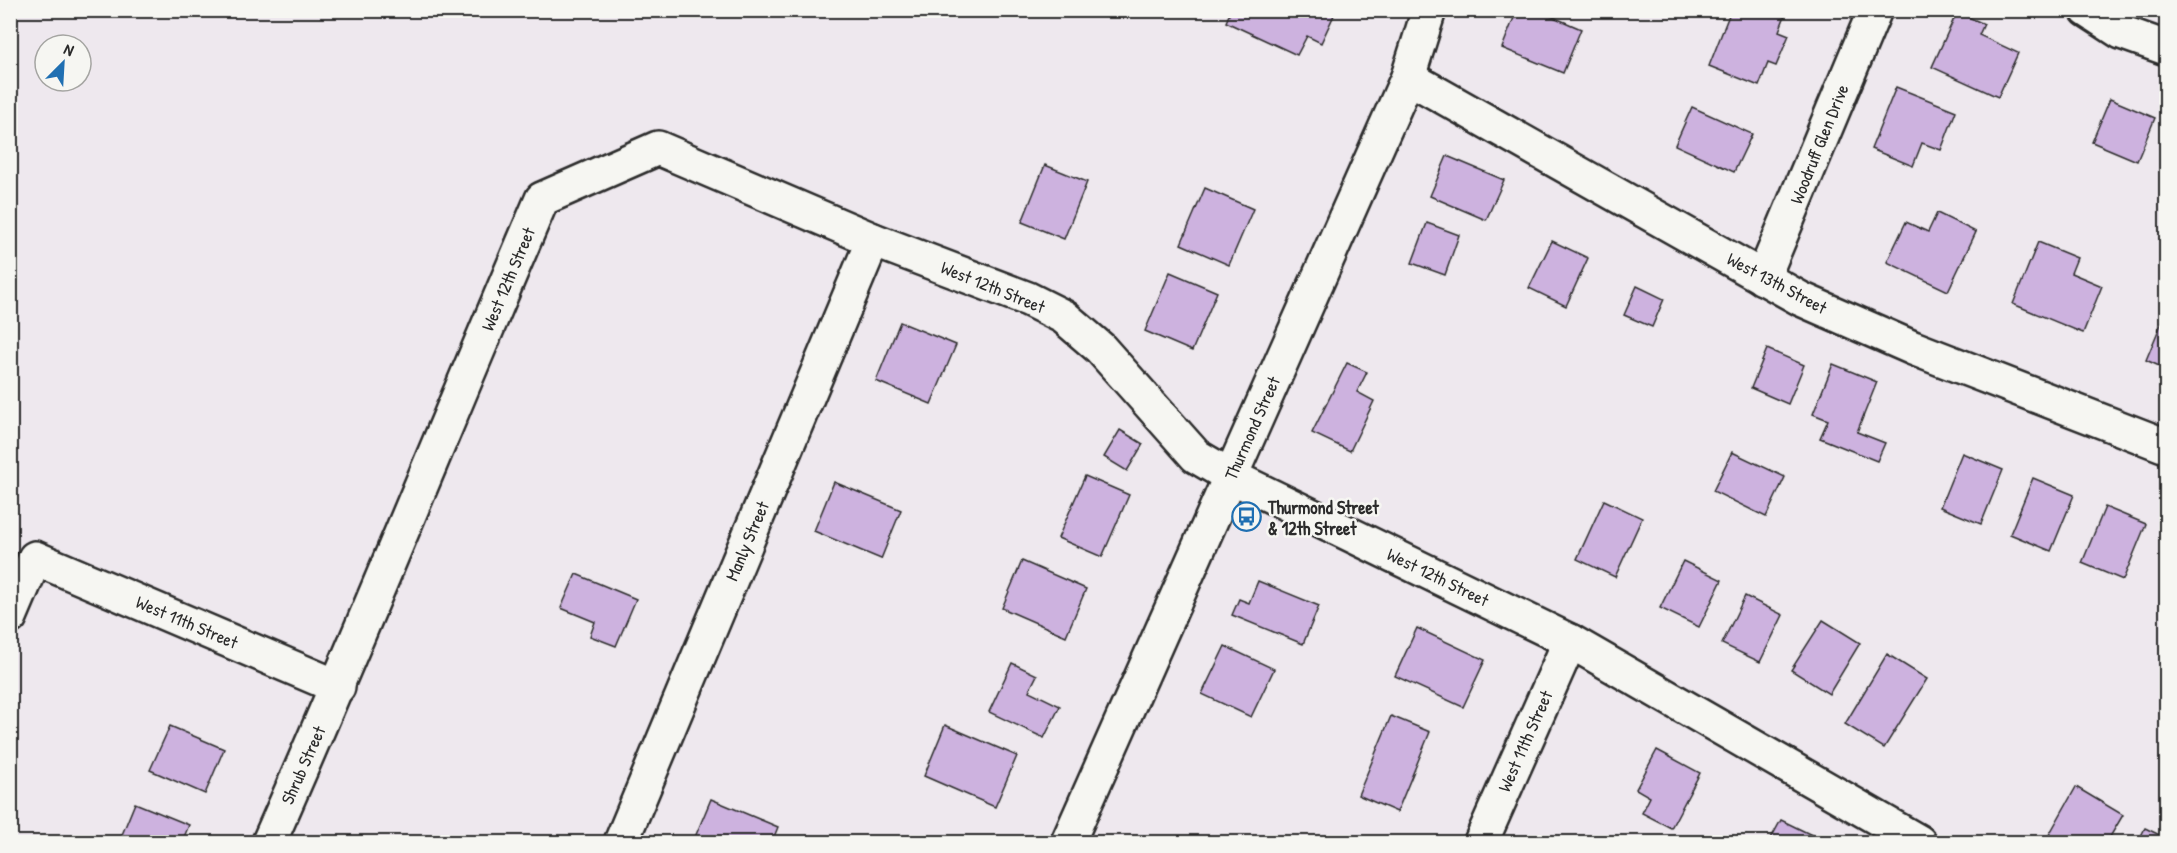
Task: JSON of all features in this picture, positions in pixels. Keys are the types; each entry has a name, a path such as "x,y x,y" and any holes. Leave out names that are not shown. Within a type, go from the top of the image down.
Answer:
{"street":[{"name":"Thurmond Street","path":"1068,843 1408,77 1429,10"},
{"name":"Woodruff Glen Drive","path":"1763,278 1875,10"},
{"path":"2087,10 2121,32 2166,48"},
{"name":"West 13th Street","path":"1408,77 1801,299 1914,348 2166,446"},
{"name":"West 12th Street","path":"338,687 431,457 542,199 658,148 873,240 1028,299 1064,317 1100,348 1196,456 1230,476 1570,641 1919,843"},
{"name":"Manly Street","path":"621,843 873,240"},
{"name":"West 11th Street","path":"10,617 35,558 338,687"},
{"name":"West 11th Street","path":"1481,843 1570,641"},
{"name":"Shrub Street","path":"269,843 338,687"}],"building":[{"path":"1231,10 1324,10 1334,15 1321,43 1307,36 1297,55 1226,22"},
{"path":"1517,10 1537,10 1581,29 1563,73 1502,48"},
{"path":"1731,10 1780,10 1786,13 1779,31 1789,35 1776,66 1768,63 1759,86 1709,66"},
{"path":"1957,12 1984,24 1979,35 2018,53 1998,97 1932,67"},
{"path":"1896,87 1956,111 1941,150 1922,143 1913,166 1871,149"},
{"path":"2110,99 2155,118 2137,161 2092,142"},
{"path":"1692,107 1752,134 1734,172 1675,145"},
{"path":"1447,156 1504,180 1486,220 1430,196"},
{"path":"1045,165 1087,182 1064,239 1022,222"},
{"path":"1205,188 1253,209 1229,265 1181,244"},
{"path":"1937,213 1976,232 1948,291 1887,262 1906,222 1928,232"},
{"path":"1427,223 1459,235 1445,275 1412,263"},
{"path":"1552,241 1588,258 1566,306 1529,288"},
{"path":"2038,242 2077,258 2071,273 2102,286 2083,333 2013,304"},
{"path":"1170,272 1217,292 1192,351 1145,331"},
{"path":"1637,286 1664,299 1652,327 1624,315"},
{"path":"2166,312 2166,369 2146,360"},
{"path":"900,322 956,345 931,404 876,381"},
{"path":"1767,349 1804,365 1788,404 1751,388"},
{"path":"1347,363 1367,372 1357,392 1374,401 1350,451 1312,433"},
{"path":"1833,364 1877,382 1857,432 1885,443 1877,461 1820,438 1828,420 1813,414"},
{"path":"1120,430 1143,444 1127,471 1104,457"},
{"path":"1732,452 1785,477 1766,517 1713,491"},
{"path":"1962,453 2003,470 1981,524 1940,507"},
{"path":"1085,476 1129,495 1102,557 1058,538"},
{"path":"2033,478 2074,495 2051,551 2010,534"},
{"path":"834,482 901,510 881,559 814,531"},
{"path":"1604,500 1642,518 1615,577 1577,559"},
{"path":"2105,507 2146,524 2123,580 2082,563"},
{"path":"1022,561 1086,589 1066,636 1002,608"},
{"path":"1683,561 1722,580 1699,627 1660,608"},
{"path":"576,574 636,599 616,646 590,636 595,622 561,608"},
{"path":"1258,581 1319,606 1303,644 1232,615 1239,599 1249,603"},
{"path":"1745,596 1783,615 1760,662 1722,644"},
{"path":"1823,620 1860,643 1829,694 1791,670"},
{"path":"1417,628 1485,660 1463,707 1395,676"},
{"path":"1225,646 1274,669 1251,717 1202,694"},
{"path":"1887,654 1927,679 1884,748 1845,724"},
{"path":"1012,663 1037,675 1029,691 1060,706 1044,738 989,712"},
{"path":"1391,716 1430,732 1397,812 1358,795"},
{"path":"945,725 1017,756 995,807 924,776"},
{"path":"170,726 224,749 205,794 150,770"},
{"path":"1657,750 1700,773 1671,828 1642,813 1650,797 1636,789"},
{"path":"2076,787 2123,815 2107,842 2045,842"},
{"path":"711,799 778,827 772,842 693,842"},
{"path":"135,803 189,825 182,842 119,842"},
{"path":"1781,820 1826,842 1769,842"},
{"path":"2145,828 2166,838 2166,842 2138,842"}],"place":[{"name":"Thurmond Street & 12th Street","path":"1247,517"}]}
